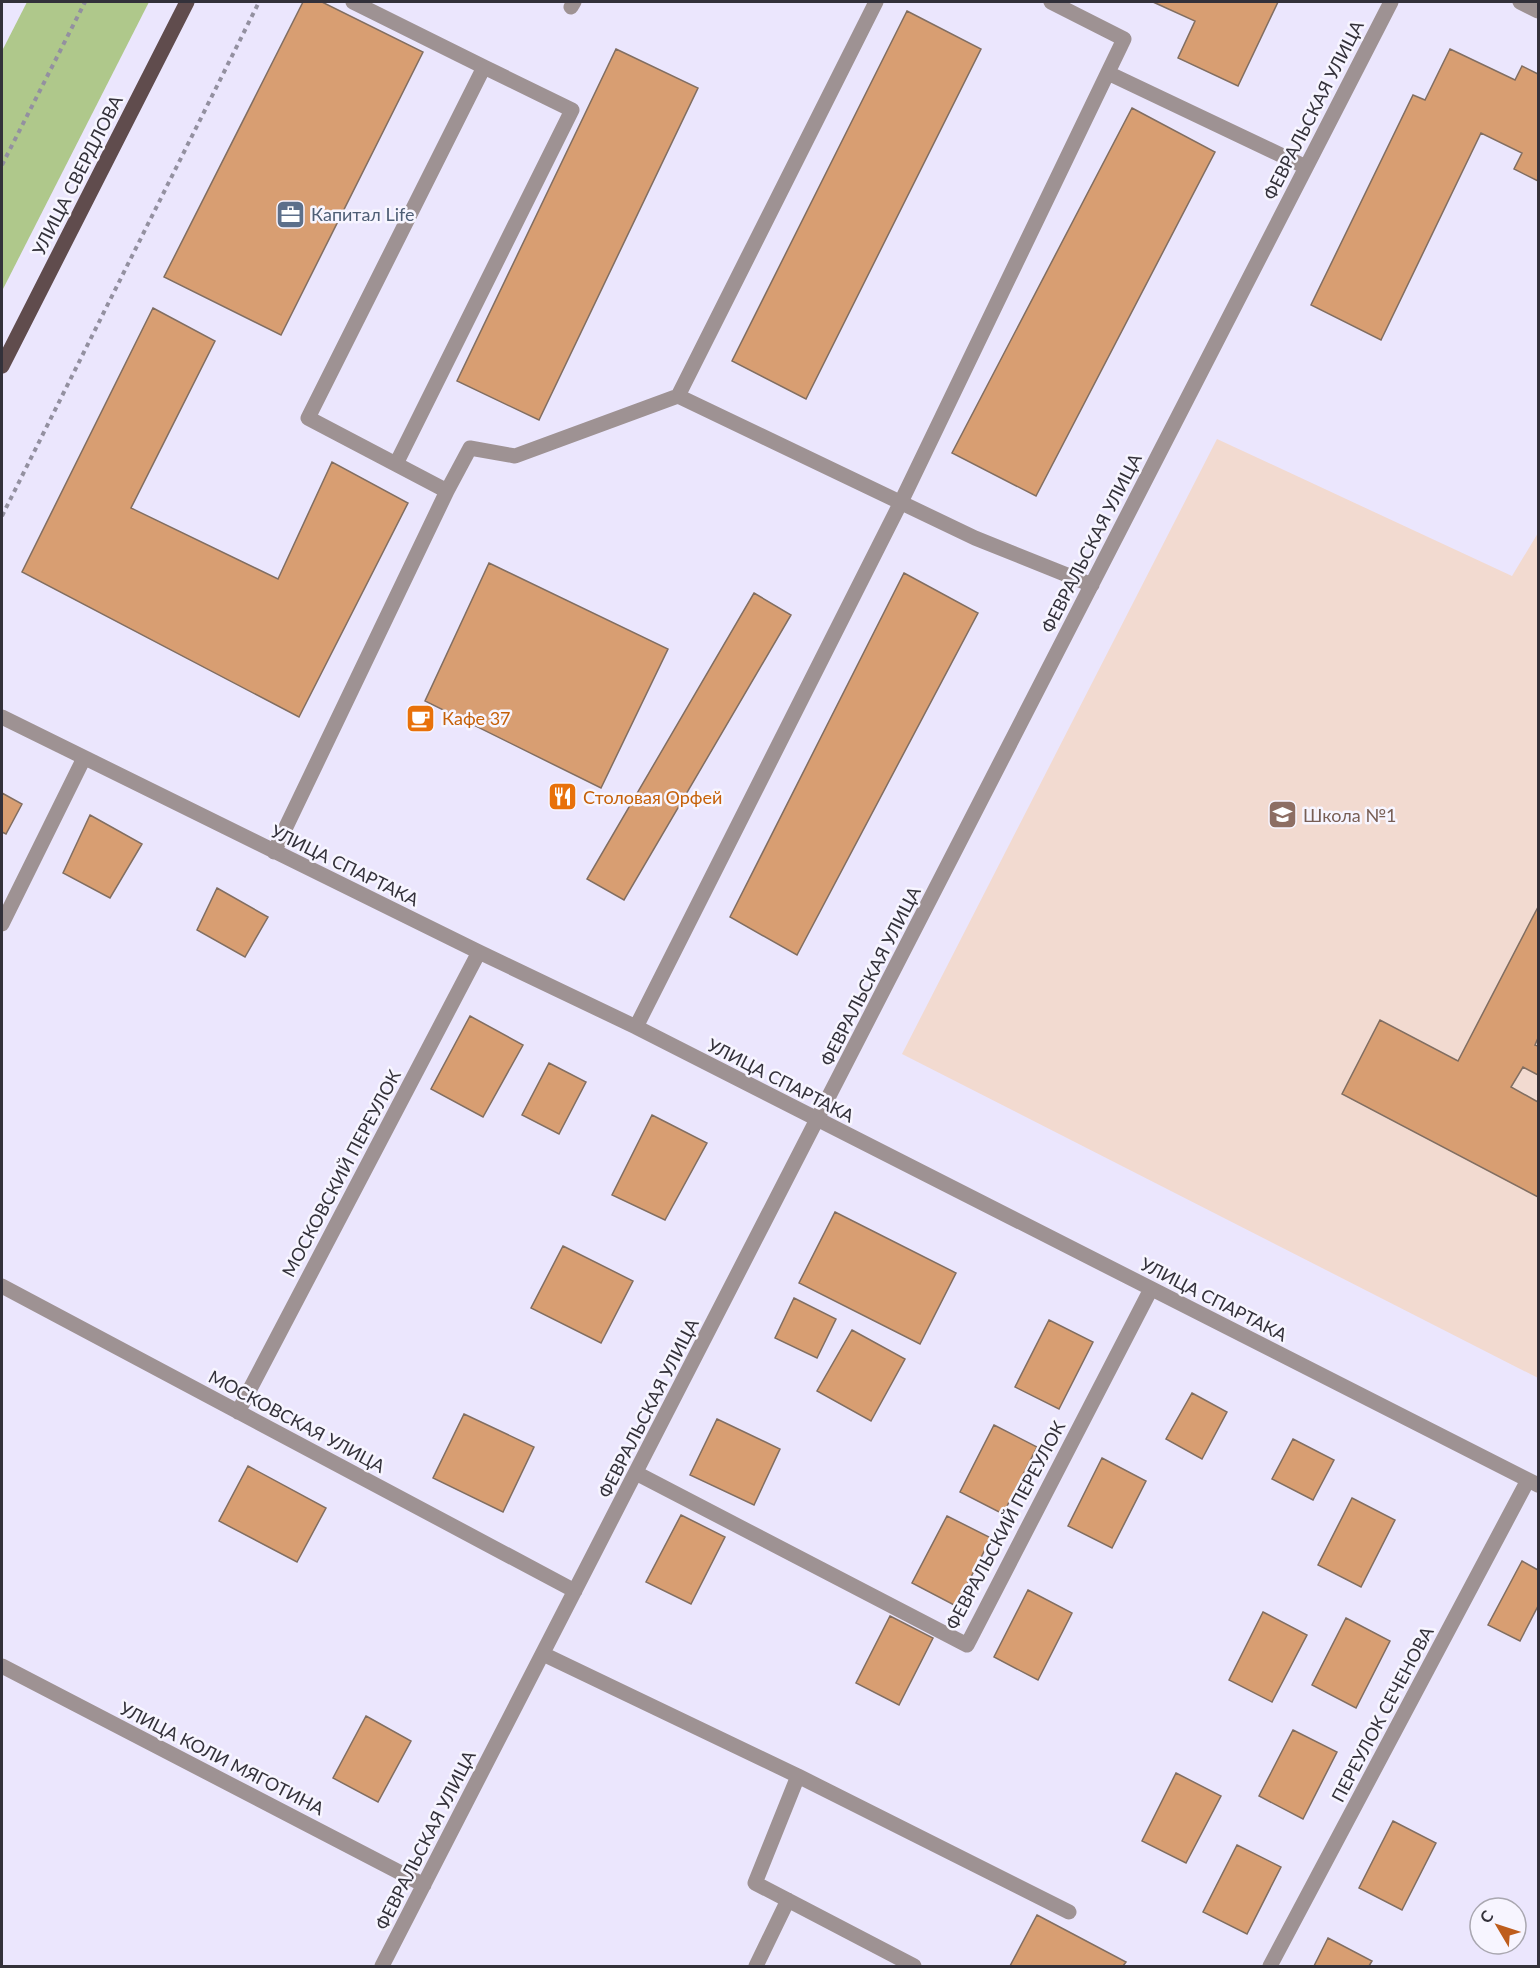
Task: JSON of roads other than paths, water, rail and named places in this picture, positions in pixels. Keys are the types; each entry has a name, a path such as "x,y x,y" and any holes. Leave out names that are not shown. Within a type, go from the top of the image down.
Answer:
{"main road":[{"name":"УЛИЦА СВЕРДЛОВА","path":"2,366 187,2"}],"street":[{"path":"353,2 572,110 396,464"},
{"path":"274,852 447,491 470,448 515,456 678,396 876,2"},
{"path":"636,1028 901,502 1124,39 1051,2"},
{"name":"ФЕВРАЛЬСКАЯ УЛИЦА","path":"382,1966 1391,2"},
{"path":"1520,2 1539,11"},
{"path":"447,491 308,418 484,67"},
{"path":"1108,73 1305,167"},
{"path":"678,396 975,538 1092,585"},
{"name":"УЛИЦА СПАРТАКА","path":"2,717 636,1028 1533,1482"},
{"path":"2,924 84,758"},
{"name":"МОСКОВСКИЙ ПЕРЕУЛОК","path":"238,1412 479,952"},
{"name":"МОСКОВСКАЯ УЛИЦА","path":"2,1286 575,1591"},
{"name":"ФЕВРАЛЬСКИЙ ПЕРЕУЛОК","path":"636,1473 967,1645 1151,1289"},
{"name":"ПЕРЕУЛОК СЕЧЕНОВА","path":"1270,1966 1533,1482"},
{"path":"543,1654 798,1776 1068,1912"},
{"name":"УЛИЦА КОЛИ МЯГОТИНА","path":"2,1666 424,1885"},
{"path":"798,1776 755,1883 914,1966"},
{"path":"756,1966 788,1900"}],"place":[{"name":"Капитал Life","path":"290,214"},
{"name":"Кафе 37","path":"421,718"},
{"name":"Столовая Орфей","path":"562,797"},
{"name":"Школа №1","path":"1282,815"}]}
